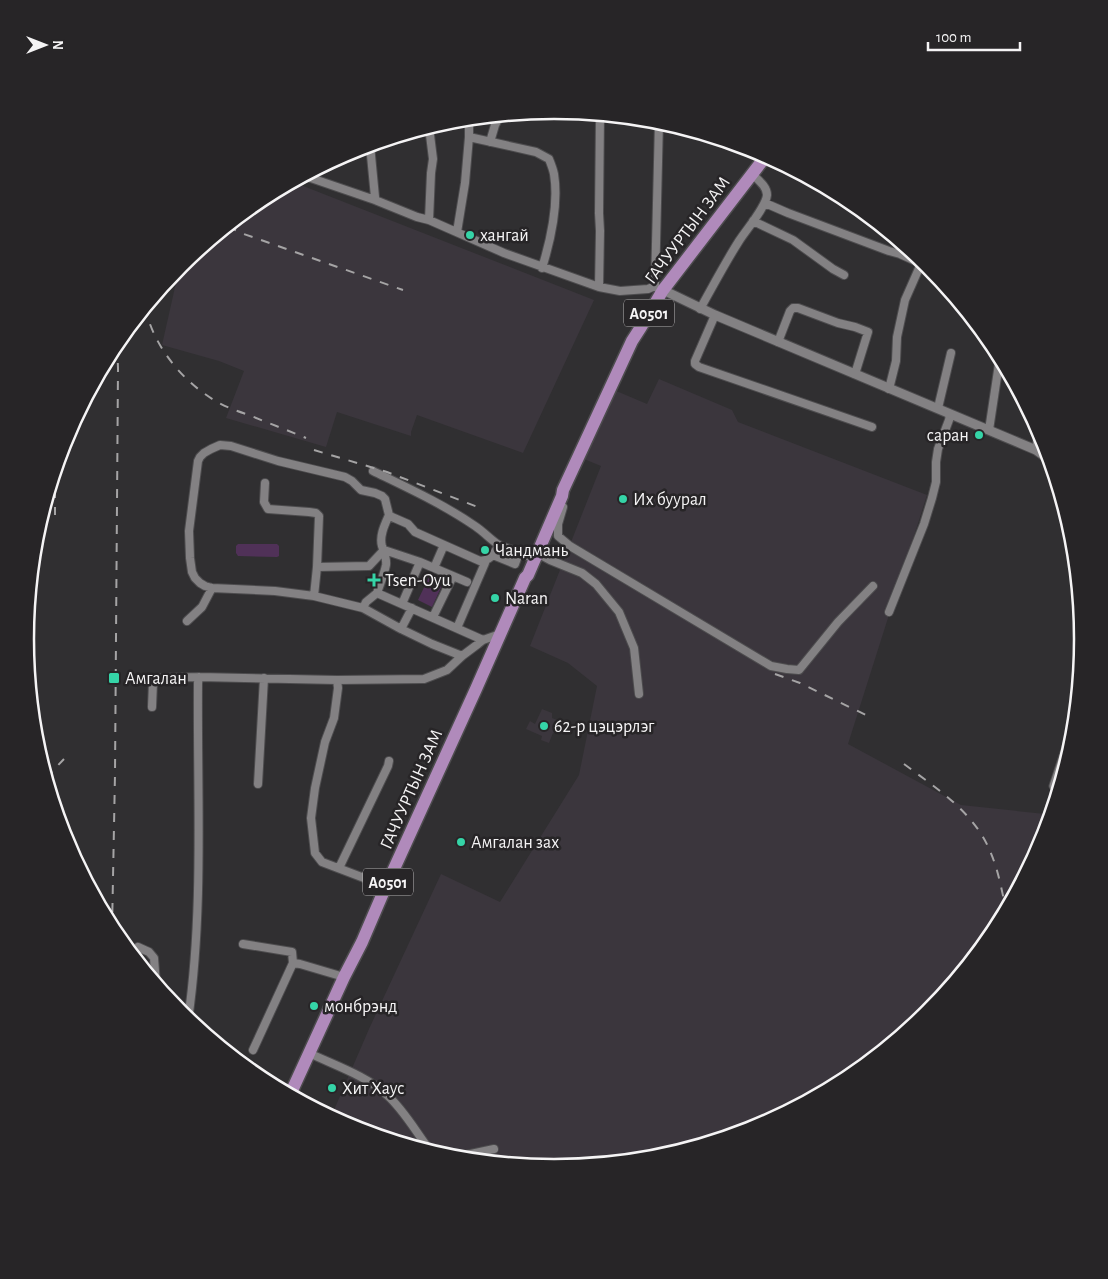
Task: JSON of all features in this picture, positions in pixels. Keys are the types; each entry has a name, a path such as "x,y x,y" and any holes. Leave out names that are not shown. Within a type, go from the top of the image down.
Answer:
{"highway":[{"name":"ГАЧУУРТЫН ЗАМ","path":"293,1089 362,942 528,575 529,554 565,491 632,341 659,288 761,163"}],"street":[{"path":"599,287 600,121"},
{"path":"490,142 496,123"},
{"path":"456,232 465,183 468,127"},
{"path":"659,130 659,288"},
{"path":"429,220 431,173 434,159 430,134"},
{"path":"469,137 536,152 549,159 554,174 555,208 549,247 542,268"},
{"path":"371,153 375,200"},
{"path":"700,309 765,202 766,190 763,184 752,174"},
{"path":"313,179 429,220 542,268 599,287 620,292 659,288 715,316 938,408 1040,453"},
{"path":"765,202 788,213 906,257"},
{"path":"753,221 793,240 844,275"},
{"path":"889,388 896,361 896,337 905,300 919,269"},
{"path":"778,342 790,311 793,308 798,308 838,323 855,326 868,332 855,374"},
{"path":"715,316 695,361 695,364 699,367 872,427"},
{"path":"938,408 951,353"},
{"path":"988,430 998,368"},
{"path":"889,612 924,524 936,482 938,449 950,414"},
{"path":"363,608 366,602 377,593 386,564 381,536 389,515 385,499 382,496 361,490 352,481 345,478 278,461 230,446 220,445 200,457 189,542 192,572 200,584 212,588 274,591 314,596 363,608 401,629 462,656"},
{"path":"1036,450 1037,445"},
{"path":"373,471 440,504 500,545 550,560 582,574 596,584 619,612 634,648 639,694"},
{"path":"264,483 264,502 268,510 309,512 316,513 319,516 314,596"},
{"path":"565,491 558,524 558,536 564,542 770,666 799,670 838,622 873,586"},
{"path":"389,515 408,524 415,532 480,561 490,559 500,545"},
{"path":"434,568 444,545"},
{"path":"317,567 369,566 384,550"},
{"path":"384,550 420,562 467,582"},
{"path":"493,555 515,564 529,554"},
{"path":"457,628 485,561"},
{"path":"402,604 420,562"},
{"path":"432,617 452,576"},
{"path":"187,621 202,607 212,588"},
{"path":"377,593 483,640"},
{"path":"401,629 412,608"},
{"path":"152,707 154,678 172,676 337,680 424,679 447,670 483,640 500,634"},
{"path":"189,1010 194,972 197,913 199,676"},
{"path":"258,784 264,678"},
{"path":"337,680 338,688 334,718 325,742 311,818 315,853 322,862 372,881 389,879"},
{"path":"339,868 389,761"},
{"path":"243,944 292,952 293,963 253,1050"},
{"path":"138,947 150,952 154,958 155,973"},
{"path":"293,963 344,977"},
{"path":"309,1053 376,1086 401,1111 425,1143"},
{"path":"474,1153 494,1149"}],"shaded area":[{"path":"301,185 594,300 523,453 417,415 411,436 337,412 326,447 226,418 244,371 219,361 162,345 176,282 211,248 237,227"},
{"path":"659,379 732,410 738,422 927,495 848,744 961,805 1044,814 1035,839 1005,900 987,929 945,983 922,1007 897,1031 843,1072 784,1106 753,1120 689,1142 655,1150 588,1159 554,1160 520,1159 453,1150 419,1142 355,1120 334,1110 369,1029 441,874 500,902 579,775 597,686 568,663 530,646 601,466 584,459 614,390 647,404"},
{"path":"238,544 277,544 279,546 279,556 238,556 236,546"},
{"path":"430,575 444,581 432,607 418,600"},
{"name":"62-р цэцэрлэг","path":"542,709 552,713 552,718 562,722 557,733 553,733 549,743 541,740 542,736 526,729 530,721 535,724"}],"railway":[{"path":"234,229 403,290"},
{"path":"147,315 155,335 170,360 202,392 227,407 306,438"},
{"path":"112,915 118,356"},
{"path":"314,450 387,472 483,509"},
{"path":"55,492 55,515"},
{"path":"775,674 800,683 870,717"},
{"path":"51,773 64,759"},
{"path":"904,764 953,802 974,824 983,837 993,858 1004,901"}],"place":[{"name":"хангай","path":"470,235"},
{"name":"саран","path":"979,435"},
{"name":"Их буурал","path":"623,499"},
{"name":"Чандмань","path":"485,550"},
{"name":"Tsen-Oyu","path":"374,580"},
{"name":"Naran","path":"495,598"},
{"name":"Амгалан","path":"114,678"},
{"name":"62-р цэцэрлэг","path":"544,726"},
{"name":"Амгалан зах","path":"461,842"},
{"name":"монбрэнд","path":"314,1006"},
{"name":"Хит Хаус","path":"332,1088"}]}
